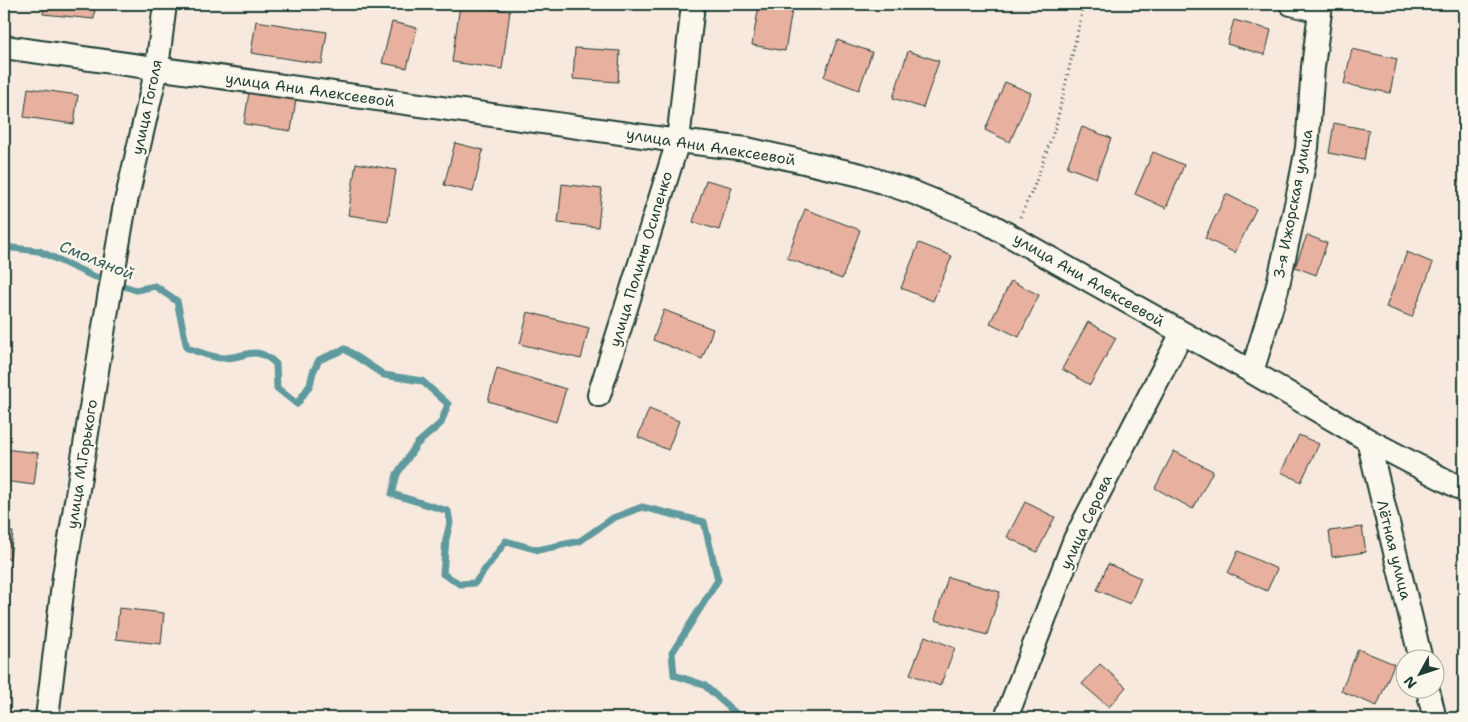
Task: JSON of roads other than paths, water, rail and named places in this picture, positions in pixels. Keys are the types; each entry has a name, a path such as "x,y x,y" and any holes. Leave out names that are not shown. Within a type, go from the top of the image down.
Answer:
{"street":[{"name":"улица Гоголя","path":"124,210 157,68 165,4"},
{"name":"улица Полины Осипенко","path":"599,394 678,141 693,4"},
{"path":"1291,4 1320,8"},
{"name":"3-я Ижорская улица","path":"1252,372 1277,289 1307,148 1312,67 1320,8"},
{"name":"улица Ани Алексеевой","path":"4,47 747,149 861,175 912,192 984,221 1252,372 1368,440 1464,490"},
{"name":"улица М.Горького","path":"47,718 64,576 124,210"},
{"name":"улица Серова","path":"1006,718 1075,539 1182,333"},
{"name":"Лётная улица","path":"1368,440 1419,650"},
{"path":"1430,700 1433,711 1432,718"}],"waterway":[{"name":"Смоляной","path":"4,247 39,251 93,276 136,290 155,286 177,301 187,348 221,358 251,353 262,354 276,364 277,388 297,404 310,385 313,372 319,360 345,349 384,375 422,381 448,404 441,423 417,444 397,474 392,494 448,511 450,523 446,539 443,574 460,584 475,583 506,541 538,550 580,541 613,518 642,507 704,522 718,580 672,653 674,675 704,685 741,718"}]}
